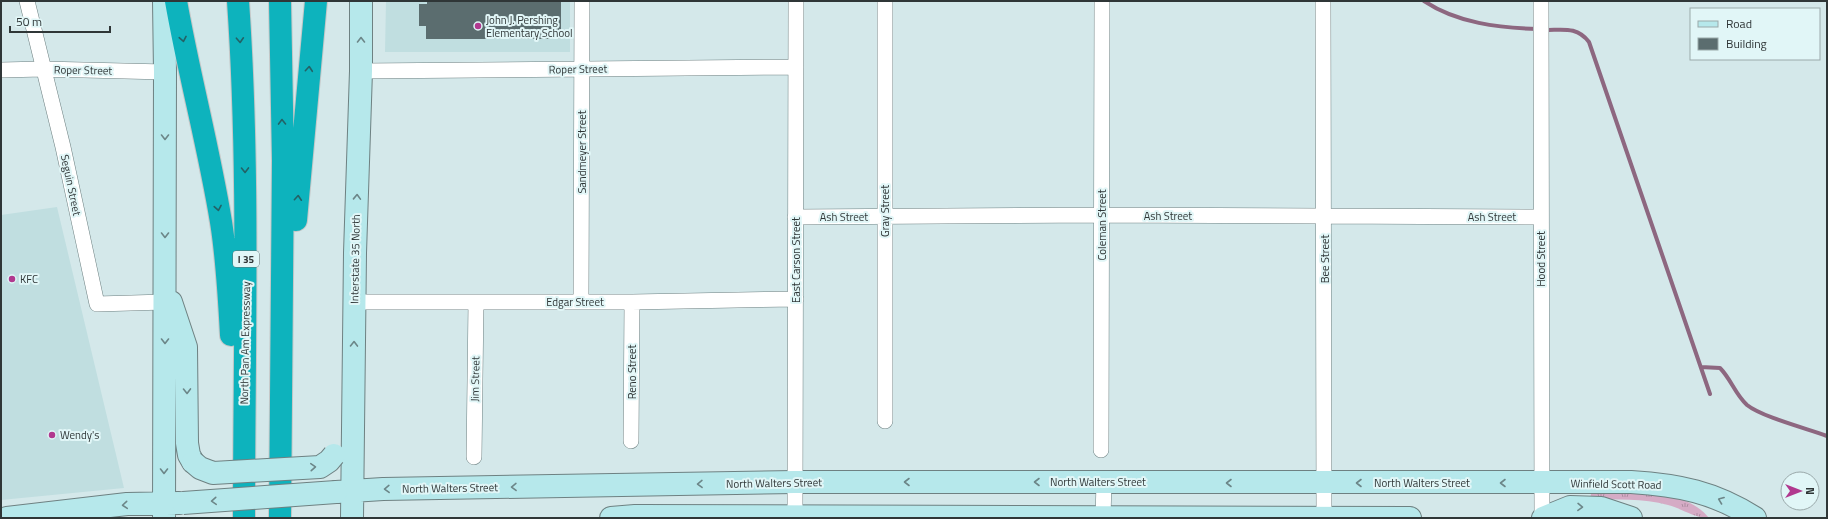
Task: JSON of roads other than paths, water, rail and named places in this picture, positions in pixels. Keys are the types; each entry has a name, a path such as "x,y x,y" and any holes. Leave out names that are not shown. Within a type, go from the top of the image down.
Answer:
{"highway":[{"path":"176,1 221,224 244,456"},
{"name":"North Pan Am Expressway","path":"238,1 246,204 244,518"},
{"path":"280,1 283,169 280,518"},
{"path":"280,460 298,198 316,1"}],"main road":[{"path":"164,1 166,72 165,294 170,508"},
{"name":"Interstate 35 North","path":"352,518 344,492 353,379 361,71 361,1"},
{"path":"165,294 186,347 187,443 193,462 200,468 213,473 320,467 329,461 338,448 343,432 353,379"},
{"name":"North Walters Street","path":"7,518 127,504 170,508 383,489 795,482 1542,483"},
{"name":"Winfield Scott Road","path":"1542,483 1631,482 1664,484 1694,490 1736,506 1755,518"},
{"path":"1542,518 1570,507 1601,508 1626,518"},
{"path":"611,518 1410,518"}],"street":[{"name":"Seguin Street","path":"27,1 63,146 97,304 165,294"},
{"name":"Sandmeyer Street","path":"581,302 582,1"},
{"name":"East Carson Street","path":"795,517 796,1"},
{"name":"Gray Street","path":"885,1 885,422"},
{"name":"Coleman Street","path":"1101,450 1102,1"},
{"name":"Bee Street","path":"1323,1 1325,217 1324,518"},
{"name":"Hood Street","path":"1541,8 1542,518"},
{"name":"Roper Street","path":"361,71 796,67"},
{"name":"Roper Street","path":"1,70 43,69 166,72"},
{"name":"Ash Street","path":"795,217 1102,215 1541,217"},
{"name":"Edgar Street","path":"354,302 632,302 796,300"},
{"name":"Jim Street","path":"474,456 476,302"},
{"name":"Reno Street","path":"631,441 632,302"},
{"path":"1103,518 1104,482"}],"waterway":[{"path":"1424,1 1450,15 1479,23 1493,26 1538,29"},
{"path":"1545,30 1575,31 1580,33 1589,42 1710,394"},
{"path":"1701,367 1720,368 1743,401 1763,414 1827,436"}],"place":[{"name":"John J. Pershing Elementary School","path":"478,26"},
{"name":"KFC","path":"12,279"},
{"name":"Wendy's","path":"52,435"}]}
